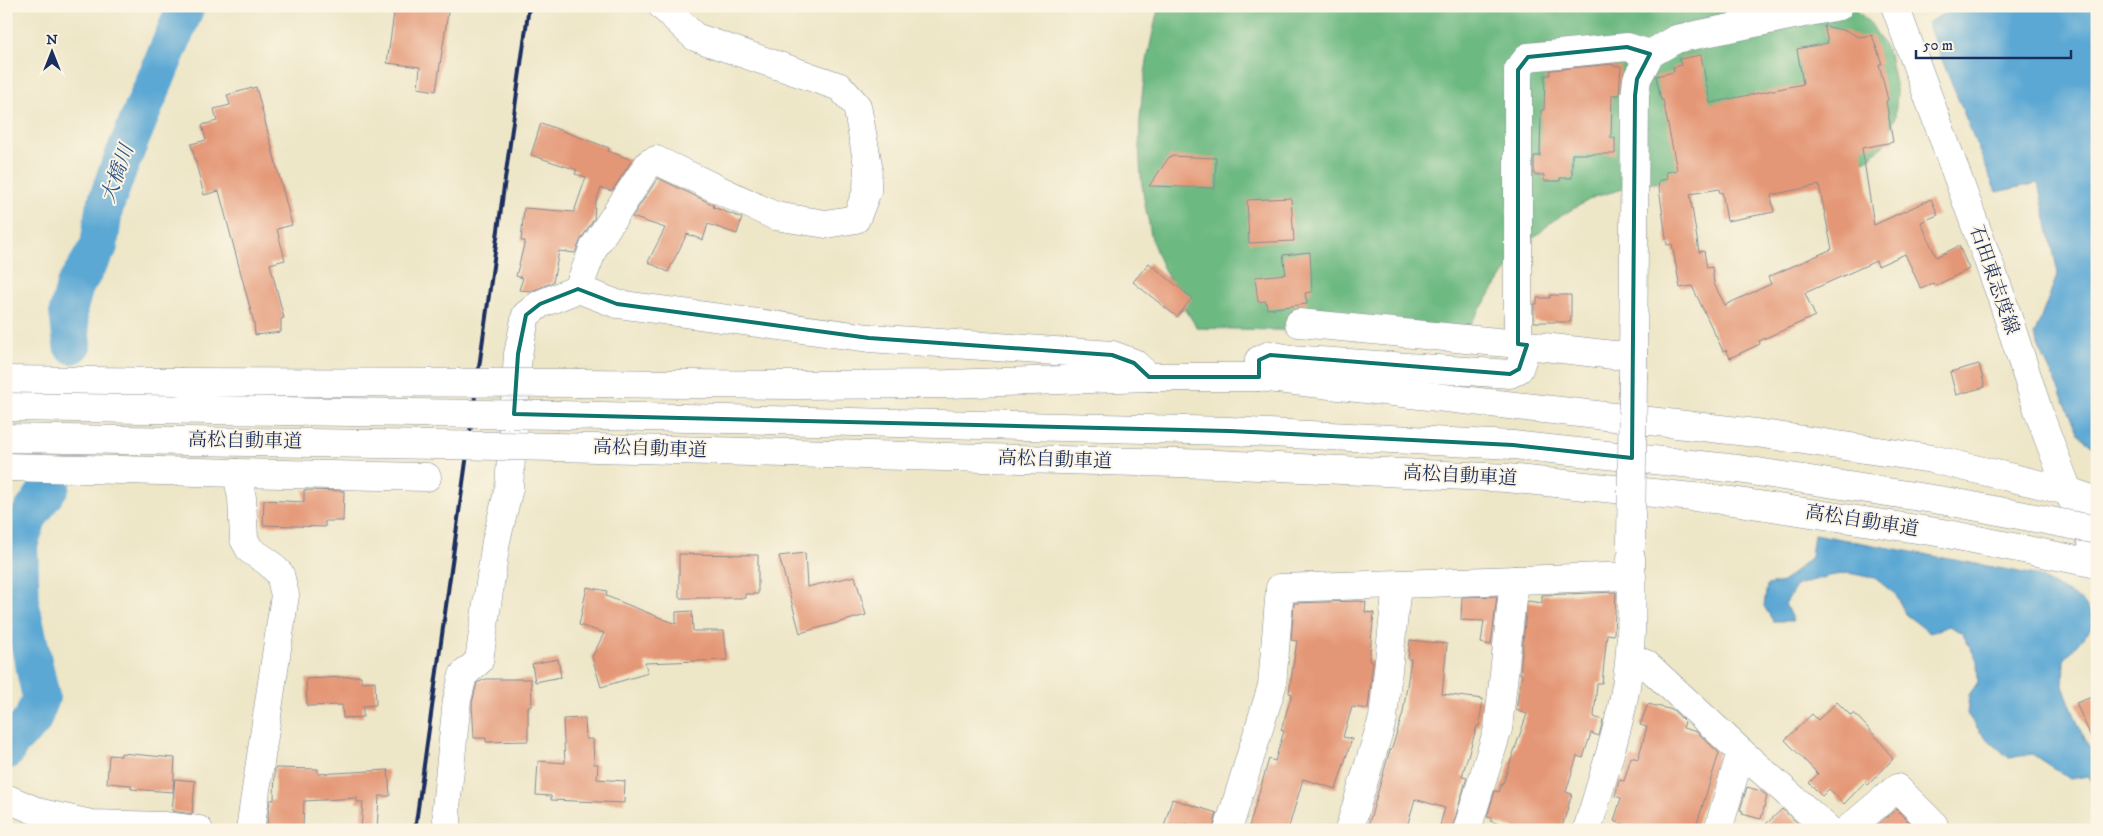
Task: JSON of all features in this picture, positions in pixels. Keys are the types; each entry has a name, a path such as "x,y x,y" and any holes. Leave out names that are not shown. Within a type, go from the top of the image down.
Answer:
{"main road":[{"path":"578,289 594,247 649,164 656,160 775,216 826,224 856,219 867,190 868,165 857,106 840,87 696,37 662,6"},
{"path":"1587,830 1621,711 1630,657 1635,96 1637,80 1650,54 1676,39 1839,6"},
{"name":"石田東志度線","path":"1895,6 2001,296 2040,416 2068,491 2097,552"},
{"path":"1259,377 1259,360 1270,355 1290,359 1510,374 1519,369 1523,344 1518,70 1528,56 1627,47 1650,54"},
{"path":"448,830 446,808 457,700 463,675 479,660 496,541 509,488 518,354 526,315 540,304 578,289 617,304 850,335 1112,355 1134,363 1149,377"},
{"path":"1299,322 1523,344 1612,355 1633,365"},
{"path":"6,380 580,382 794,385 929,384 1149,377 1259,377 1756,433 1932,459 2068,491 2097,501"},
{"name":"高松自動車道","path":"6,407 559,415 1239,432 1513,445 1738,469 1952,502 2097,530"},
{"name":"高松自動車道","path":"6,438 557,447 1265,467 1507,478 1732,501 1943,533 2097,564"},
{"path":"6,467 427,478"},
{"path":"237,473 242,498 244,539 250,550 268,562 280,574 285,595 250,830"},
{"path":"1228,830 1272,686 1280,588 1632,576"},
{"path":"1467,830 1498,729 1514,580"},
{"path":"1349,830 1383,718 1397,585"},
{"path":"1630,657 1646,664 1829,830"},
{"path":"1718,830 1741,752"},
{"path":"1847,830 1897,788 1934,825 1935,830"},
{"path":"6,798 41,813 91,824 164,826 199,830"}],"highlighted area":[{"path":"1627,47 1650,54 1637,79 1635,96 1632,458 1513,445 1229,431 514,414 518,354 526,315 540,304 578,289 617,304 869,338 1112,355 1134,363 1149,377 1259,377 1259,360 1270,355 1510,374 1519,369 1527,345 1518,344 1518,70 1528,57"}],"green space":[{"path":"1159,6 1853,6 1871,24 1889,54 1897,94 1895,117 1885,144 1867,160 1835,170 1770,173 1642,184 1594,197 1554,220 1520,250 1463,335 1197,328 1173,287 1157,254 1151,235 1142,184 1139,132 1141,107 1148,57"}],"water":[{"path":"1958,6 2097,6 2097,449 2080,436 2034,336 2058,273 2038,183 1996,192 1927,23"},
{"path":"1814,534 2036,575 2082,601 2097,621 2064,660 2063,686 2084,739 2097,757 2097,792 2089,776 2070,779 2032,754 2009,758 1981,733 1967,714 1969,695 1978,682 1977,660 1962,633 1949,626 1930,633 1905,614 1896,595 1875,578 1848,573 1828,576 1797,585 1785,604 1793,621 1773,621 1764,606 1767,585 1783,582 1811,557"}],"building":[{"path":"395,6 449,6 436,91 418,88 420,67 387,63"},
{"path":"1824,26 1847,31 1859,37 1872,35 1882,64 1879,64 1888,100 1886,101 1893,142 1862,148 1874,225 1931,199 1938,215 1921,222 1936,257 1959,246 1969,269 1935,286 1933,283 1921,289 1905,254 1878,266 1876,261 1805,293 1815,316 1759,341 1760,344 1730,358 1726,350 1723,351 1692,286 1680,288 1672,244 1667,245 1658,181 1667,179 1666,172 1677,170 1663,100 1661,100 1656,76 1674,72 1673,67 1681,65 1679,59 1701,55 1710,103 1803,84 1797,49 1828,43","holes":["1819,185 1832,249 1768,277 1771,284 1725,305 1714,284 1712,267 1707,268 1704,251 1699,252 1690,194 1719,189 1720,193 1722,192 1727,221 1774,212 1771,195"]},
{"path":"1613,64 1613,66 1621,66 1619,95 1612,95 1611,138 1615,138 1615,154 1572,154 1572,178 1560,178 1560,181 1544,181 1544,175 1534,175 1534,156 1540,156 1541,110 1544,110 1545,75 1550,75 1550,70"},
{"path":"256,87 292,225 277,229 285,260 270,264 284,318 281,319 281,332 255,335 254,323 219,191 204,195 191,144 206,140 202,125 217,121 214,109 230,105 227,95"},
{"path":"541,123 609,148 608,151 632,160 612,191 601,188 595,204 594,219 581,239 575,253 559,251 553,282 532,291 519,290 523,278 516,276 525,241 521,241 524,208 574,212 586,177 575,174 577,170 531,155"},
{"path":"1170,156 1216,158 1215,188 1149,186"},
{"path":"658,178 714,205 713,207 742,218 737,234 708,224 703,240 687,234 668,272 648,262 665,228 632,217"},
{"path":"1291,198 1294,241 1249,243 1247,200"},
{"path":"1310,252 1312,292 1305,293 1307,304 1267,309 1266,301 1258,302 1255,277 1286,274 1283,255"},
{"path":"1149,263 1192,298 1177,317 1133,282"},
{"path":"1550,295 1571,295 1571,322 1534,322 1534,304 1537,304 1537,298 1550,298"},
{"path":"1979,364 1985,387 1956,395 1950,372"},
{"path":"304,490 344,491 343,521 325,521 325,527 263,525 264,500 304,502"},
{"path":"805,553 807,587 855,576 866,615 800,633 779,556"},
{"path":"679,554 758,555 758,594 745,594 745,598 679,598"},
{"path":"587,587 607,591 606,596 676,624 676,612 692,611 693,631 724,631 727,660 645,663 648,673 601,687 592,657 604,633 579,625"},
{"path":"1616,592 1614,635 1607,634 1602,683 1597,683 1594,717 1603,720 1599,736 1591,733 1583,758 1577,756 1566,792 1572,794 1562,827 1554,825 1552,830 1519,830 1490,821 1492,818 1487,817 1495,791 1499,792 1503,783 1527,714 1516,710 1522,674 1520,674 1527,601 1542,603 1542,595"},
{"path":"1497,596 1491,645 1481,643 1484,621 1461,620 1462,597"},
{"path":"1366,602 1365,612 1374,613 1369,661 1373,661 1368,709 1352,707 1343,737 1352,739 1336,789 1303,779 1288,830 1248,830 1269,759 1275,761 1284,731 1281,730 1292,694 1289,693 1297,641 1291,640 1294,603"},
{"path":"1410,640 1447,644 1442,694 1483,699 1479,726 1477,726 1462,776 1467,777 1452,829 1440,825 1445,808 1415,799 1406,830 1367,830 1390,750 1403,713 1411,659 1408,659"},
{"path":"558,659 561,677 535,682 532,664"},
{"path":"361,676 361,682 375,681 376,705 363,706 363,717 343,718 342,705 307,706 306,679"},
{"path":"486,679 531,679 532,706 528,706 528,741 486,742 486,738 474,738 472,703 477,683"},
{"path":"2097,695 2097,750 2076,703"},
{"path":"1837,702 1851,716 1854,713 1880,741 1893,759 1868,785 1865,782 1844,804 1829,789 1822,796 1809,783 1818,774 1785,740 1812,714 1818,720"},
{"path":"1648,704 1673,710 1685,722 1683,728 1697,732 1719,753 1695,830 1640,830 1614,821 1621,798 1615,796 1619,780 1624,781 1631,757 1638,759 1647,727 1640,725"},
{"path":"585,718 586,739 593,739 594,764 598,764 597,779 625,781 624,803 551,800 551,796 536,795 538,761 565,763 563,719"},
{"path":"121,753 175,758 173,792 131,789 131,785 107,783 109,755 121,756"},
{"path":"275,768 318,769 318,774 388,770 390,796 379,796 377,830 361,830 363,802 357,802 357,798 304,801 303,827 267,825 270,800 274,800"},
{"path":"175,779 195,781 192,814 172,811"},
{"path":"1747,787 1761,791 1767,796 1761,819 1742,814 1743,811 1740,810"},
{"path":"1172,799 1217,813 1213,830 1203,830 1186,824 1184,830 1172,830 1164,827"},
{"path":"1782,809 1803,830 1786,830 1765,825"},
{"path":"1896,809 1913,826 1909,830 1872,830"}],"waterway":[{"name":"大橋川","path":"72,345 68,311 75,286 99,246 104,209 117,172 186,6"},
{"name":"大橋川","path":"6,751 12,740 32,721 41,697 21,606 19,545 28,518 51,485"}],"railway":[{"path":"415,830 529,6"}]}
